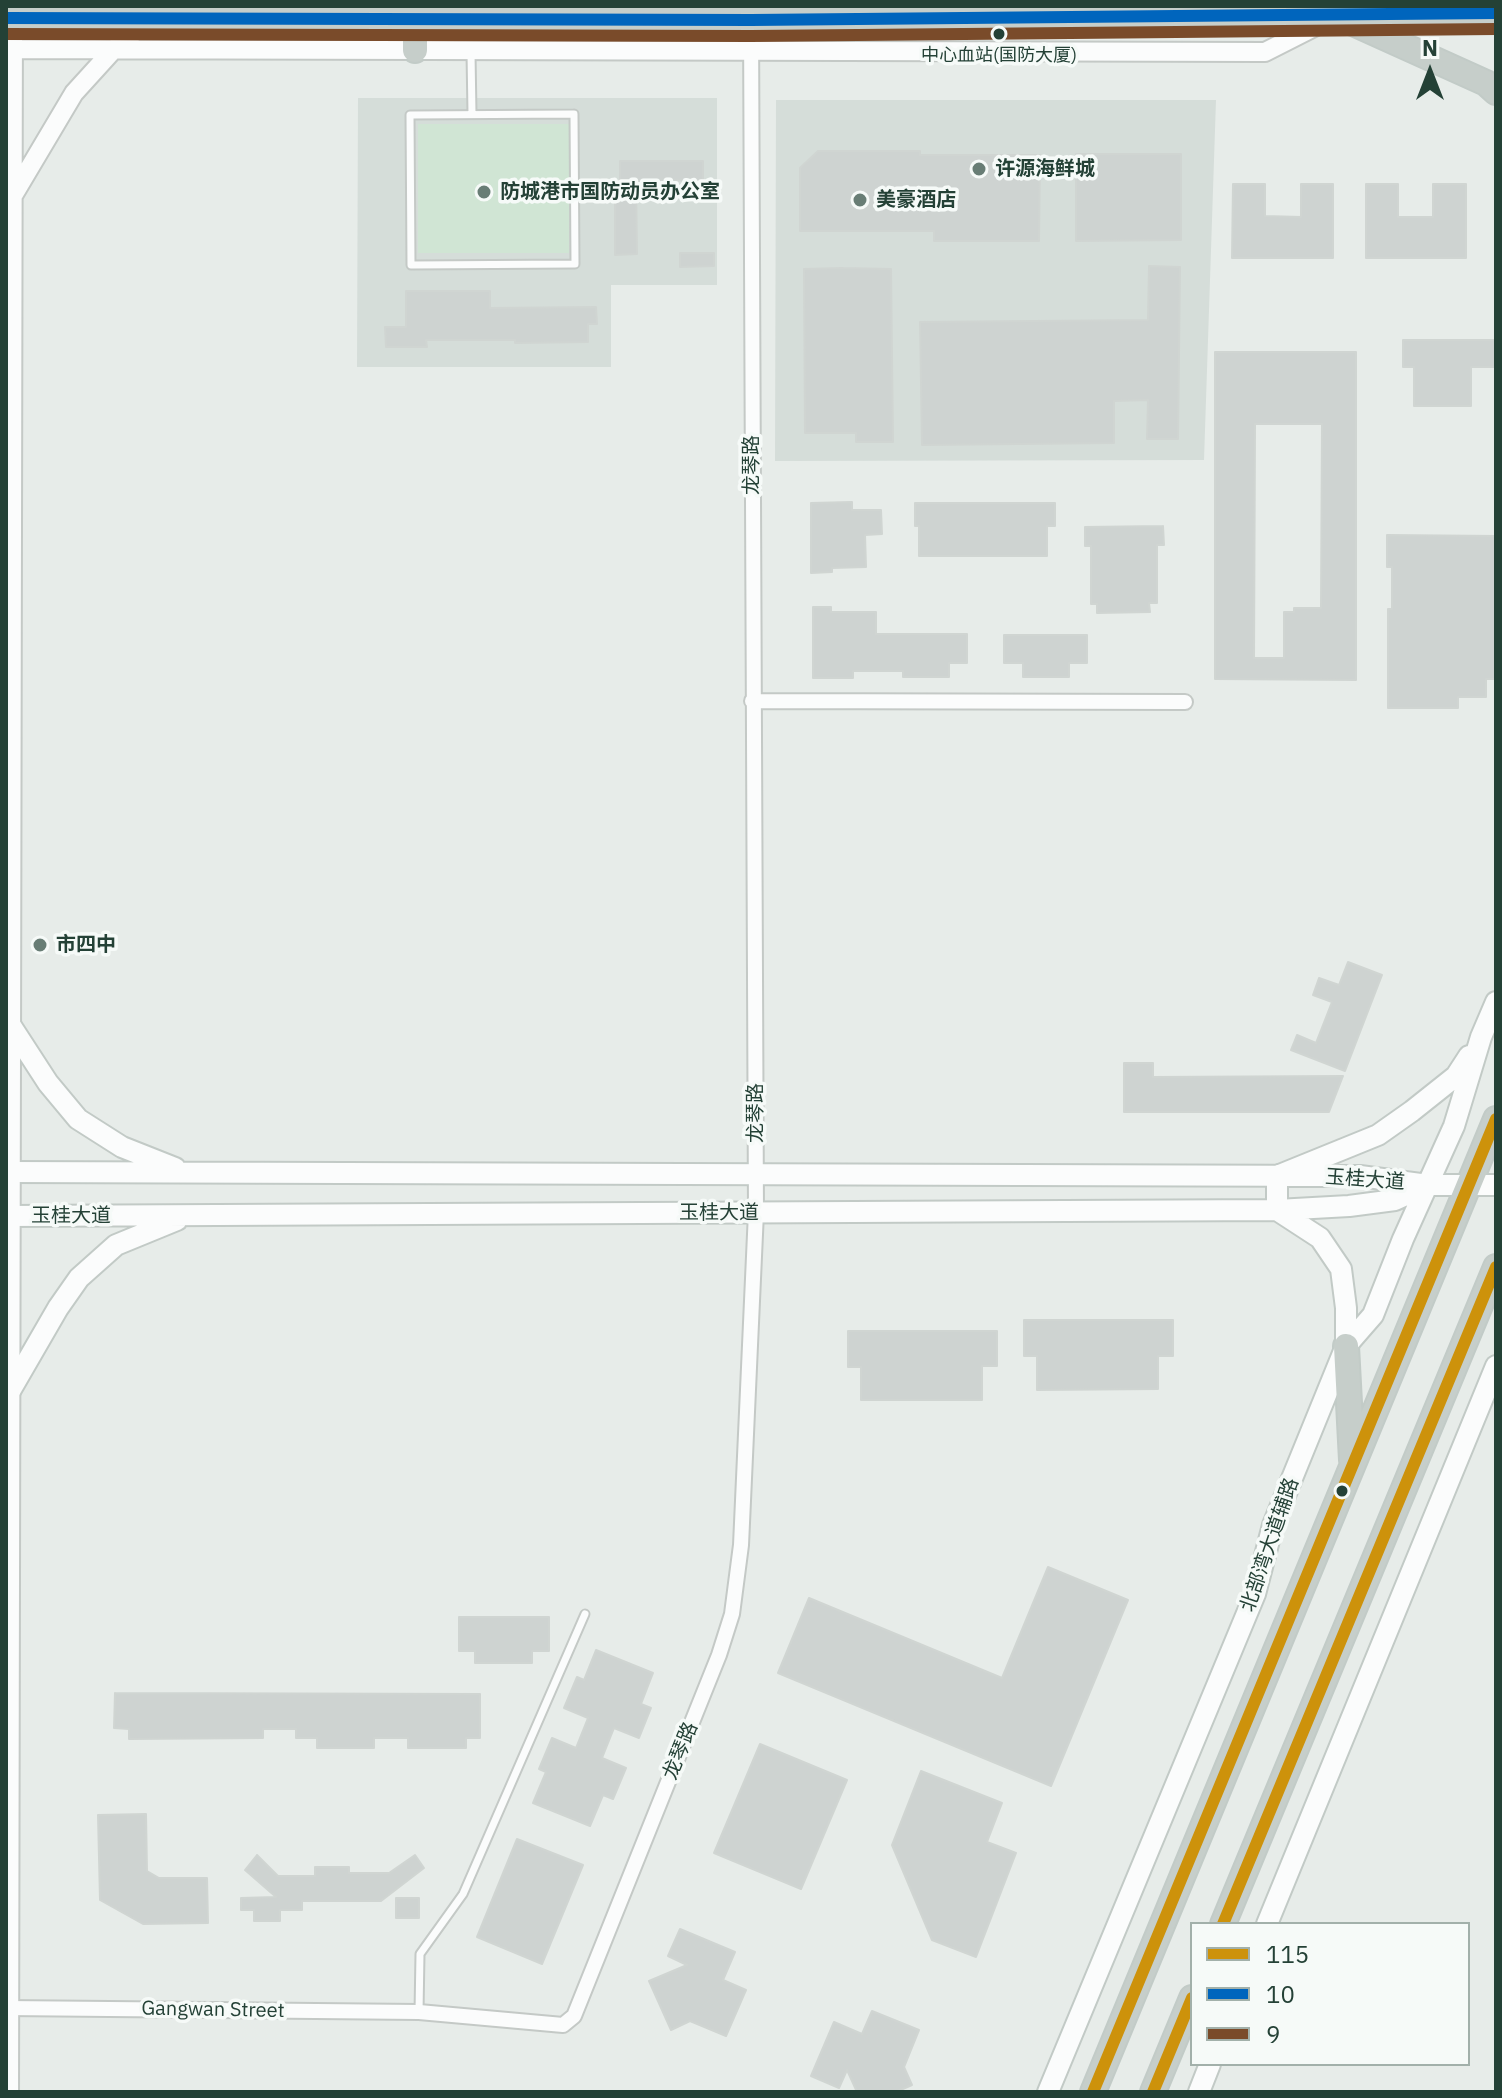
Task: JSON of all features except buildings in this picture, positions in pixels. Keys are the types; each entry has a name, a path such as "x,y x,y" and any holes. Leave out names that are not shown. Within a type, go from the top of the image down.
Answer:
{"highway":[{"path":"11,14 150,19 751,20 1496,13"},
{"path":"1337,16 1486,83 1496,92"},
{"path":"415,19 415,50"},
{"path":"1093,2092 1496,1119"},
{"path":"1224,1922 1496,1267"},
{"path":"1346,1346 1352,1465"},
{"path":"1153,2092 1190,2003"}],"main road":[{"name":"北部湾大道辅路","path":"1048,2092 1255,1594 1273,1525 1346,1346 1373,1315 1454,1126 1481,1037 1496,1002"},
{"path":"11,1026 48,1083 78,1119 122,1147 186,1173"},
{"path":"1346,1346 1346,1308 1341,1269 1320,1238 1277,1210 1277,1176 1378,1135 1456,1076 1481,1037"},
{"name":"玉桂大道","path":"8,1172 1360,1176 1428,1185 1496,1185"},
{"name":"玉桂大道","path":"8,1216 1277,1210 1395,1200 1428,1185"},
{"path":"8,1388 79,1278 116,1245 188,1215"},
{"path":"1268,1922 1496,1366"},
{"path":"1199,2092 1209,2066"}],"street":[{"path":"9,2092 11,14"},
{"path":"10,49 1265,52 1337,16"},
{"path":"9,190 74,93 114,49 150,19"},
{"name":"龙琴路","path":"419,2012 563,2025 574,2016 719,1655 732,1614 741,1545 756,1212 751,20"},
{"path":"752,701 1185,702"},
{"name":"Gangwan Street","path":"7,2008 419,2012"}],"lane":[{"path":"471,50 472,114"},
{"path":"472,114 574,114 575,264 411,265 410,115 472,114"},
{"path":"419,2012 420,1954 463,1894 585,1614"}],"shaded area":[{"name":"防城港市国防动员办公室","path":"358,98 717,98 717,285 611,285 611,367 357,367"},
{"path":"776,100 1216,100 1204,460 775,461"}],"green space":[{"path":"418,124 569,124 569,253 418,253"}],"transit line":[{"name":"10","path":"6,18 751,20 1496,13"},
{"name":"9","path":"6,34 751,36 1496,29"},
{"name":"115","path":"1093,2092 1496,1119"},
{"name":"115","path":"1224,1922 1496,1267"},
{"name":"115","path":"1153,2092 1190,2003"}],"place":[{"name":"中心血站(国防大厦)","path":"999,34"},
{"name":"许源海鲜城","path":"979,169"},
{"name":"防城港市国防动员办公室","path":"484,192"},
{"name":"美豪酒店","path":"860,200"},
{"name":"市四中","path":"40,945"}]}
